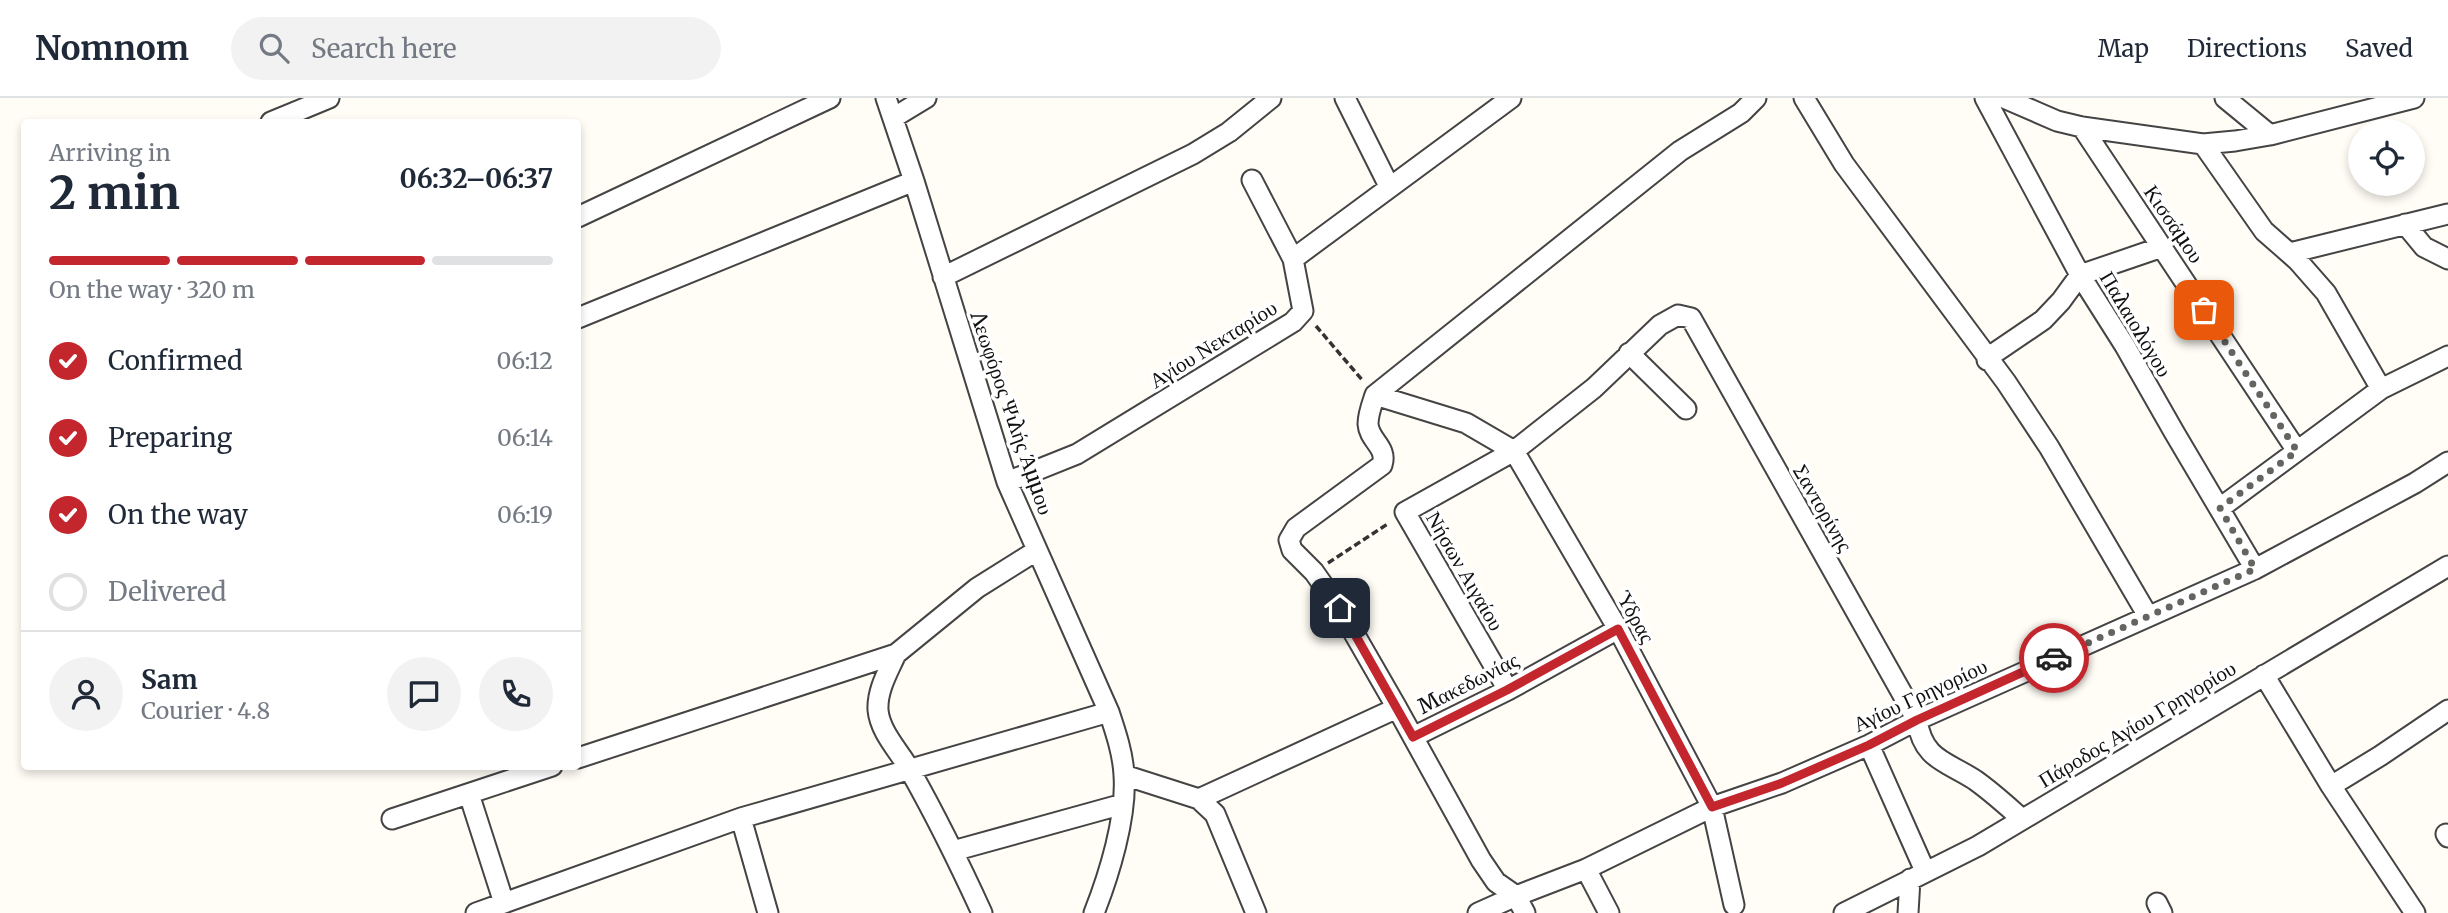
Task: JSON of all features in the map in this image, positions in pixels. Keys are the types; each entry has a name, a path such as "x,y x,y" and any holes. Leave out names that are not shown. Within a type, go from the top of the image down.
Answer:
{"street":[{"path":"278,119 329,98"},
{"path":"581,216 830,98"},
{"name":"Λεωφόρος Ψιλής Άμμου","path":"886,98 1007,482 1110,712 1121,752 1124,775 1123,804 1111,866 1094,913"},
{"path":"893,118 926,98"},
{"path":"943,277 1193,154 1228,132 1271,98"},
{"path":"1345,98 1389,186"},
{"path":"1293,259 1511,98"},
{"path":"1397,708 1340,608 1314,572 1292,550 1289,540 1296,528 1382,465 1383,450 1370,434 1368,425 1375,396 1680,151 1741,113 1756,98"},
{"path":"1804,98 1844,164 1987,360 2006,382 2049,447 2148,616"},
{"name":"Παλαιολόγου","path":"1985,98 2080,275 2125,346 2255,569"},
{"path":"2004,98 2057,121 2082,127 2203,144 2270,135 2414,98"},
{"path":"2225,98 2270,135"},
{"name":"Κισσάμου","path":"2082,127 2297,451"},
{"path":"2203,144 2264,231 2290,253 2326,293 2381,389"},
{"name":"Αγίου Νεκταρίου","path":"1007,482 1077,454 1283,330 1303,311 1293,259 1252,180"},
{"path":"581,317 914,181"},
{"path":"2290,253 2448,214"},
{"path":"2405,224 2424,247 2448,259"},
{"path":"1987,360 2043,320 2080,275 2162,247"},
{"name":"Σαντορίνης","path":"1629,353 1660,325 1678,314 1691,318 1917,720 1919,736 1931,754 1983,786 2022,819"},
{"path":"1405,512 1514,451 1594,388 1629,353 1686,409"},
{"path":"2220,508 2381,389 2448,356"},
{"path":"1375,396 1466,423 1514,451"},
{"name":"Ύδρας","path":"1514,451 1618,629 1712,807 1734,905"},
{"name":"Αγίου Γρηγορίου","path":"1478,913 1520,904 1712,807 1782,783 1869,745 1917,720 2255,569 2415,483 2448,462"},
{"name":"Νήσων Αιγαίου","path":"1405,512 1507,690"},
{"path":"581,757 897,654 977,587 1036,551"},
{"name":"Πάροδος Αγίου Γρηγορίου","path":"1844,913 1978,846 2448,566"},
{"name":"Μακεδωνίας","path":"1199,799 1397,708 1413,737 1507,690 1618,629"},
{"path":"897,654 880,688 878,711 953,851 982,913"},
{"path":"2264,675 2331,786 2415,913"},
{"path":"2331,786 2448,710"},
{"path":"476,913 741,818 1110,712"},
{"path":"1413,737 1481,860 1496,882 1520,904"},
{"path":"1869,745 1918,875 1908,913"},
{"path":"392,819 540,770"},
{"path":"1124,775 1199,799 1215,814 1256,913"},
{"path":"469,794 504,903"},
{"path":"953,851 1123,804"},
{"path":"741,818 768,913"},
{"path":"1586,869 1609,913"},
{"path":"1883,893 1895,913"}],"path":[{"path":"1303,311 1375,396"},
{"path":"1314,572 1405,512"}],"way so far":[{"path":"2054,658 2255,569 2220,508 2297,451 2204,310"}],"route":[{"path":"1340,608 1413,737 1507,690 1618,629 1712,807 1782,783 2054,658"}]}
